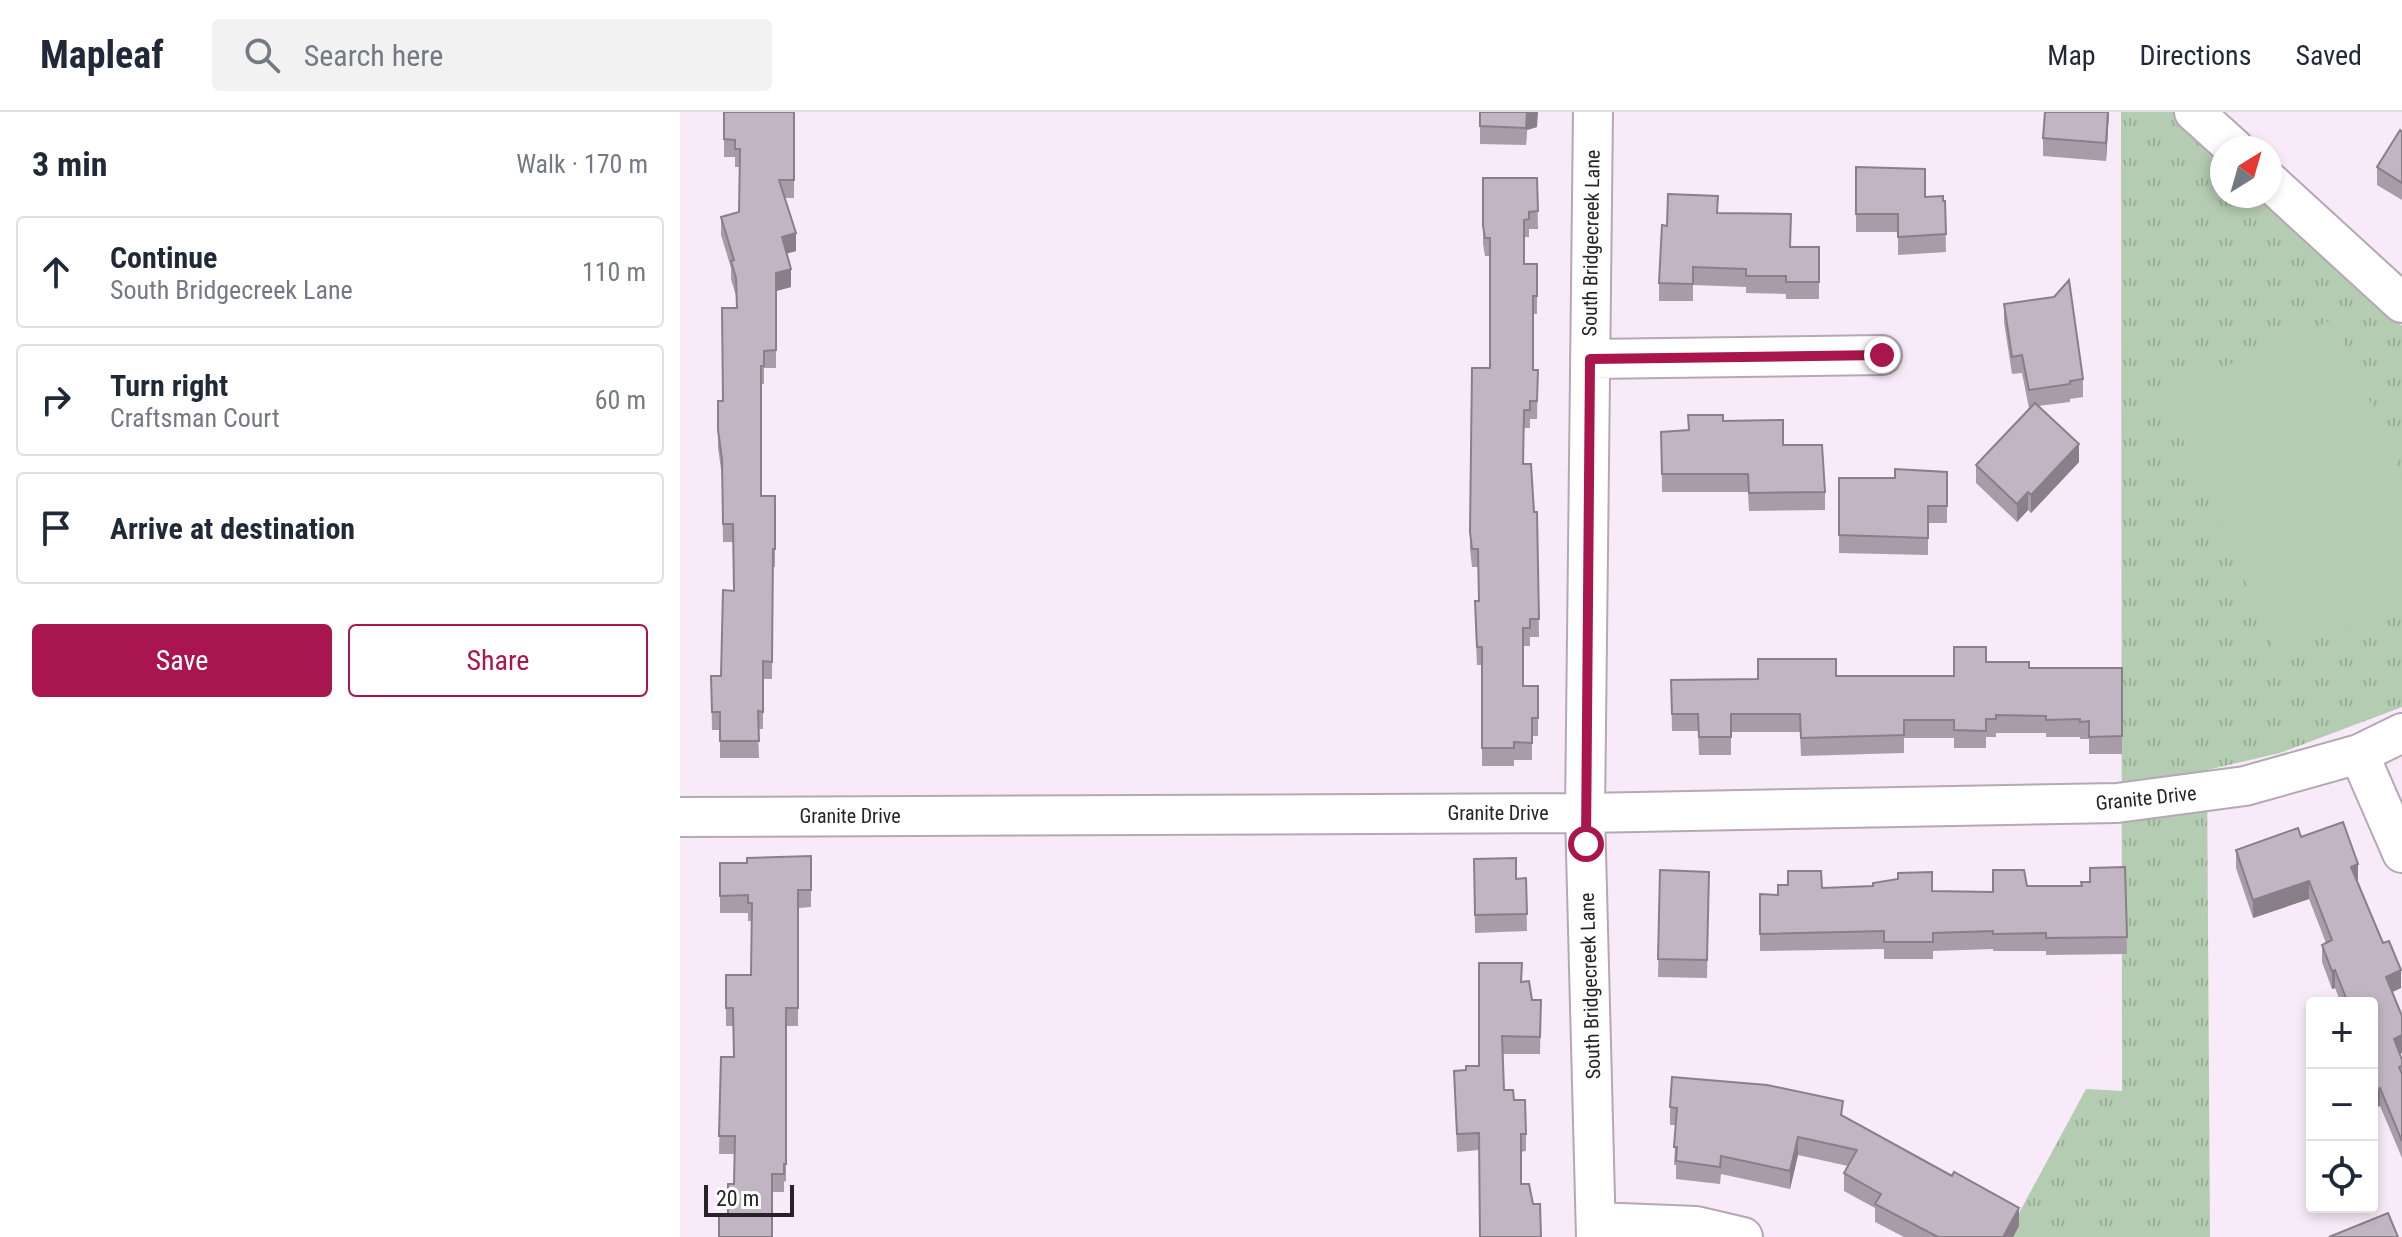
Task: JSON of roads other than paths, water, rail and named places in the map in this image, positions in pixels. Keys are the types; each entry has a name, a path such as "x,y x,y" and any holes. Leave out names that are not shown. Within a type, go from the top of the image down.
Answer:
{"street":[{"name":"South Bridgecreek Lane","path":"1593,112 1585,813 1596,1230"},
{"path":"2194,112 2221,136"},
{"path":"2282,193 2402,303"},
{"path":"1590,359 1882,355"},
{"name":"Granite Drive","path":"680,817 1585,813 2117,803 2245,786 2359,754 2402,733"},
{"path":"2359,754 2402,853"},
{"path":"1596,1230 1696,1226 1743,1237"}]}
